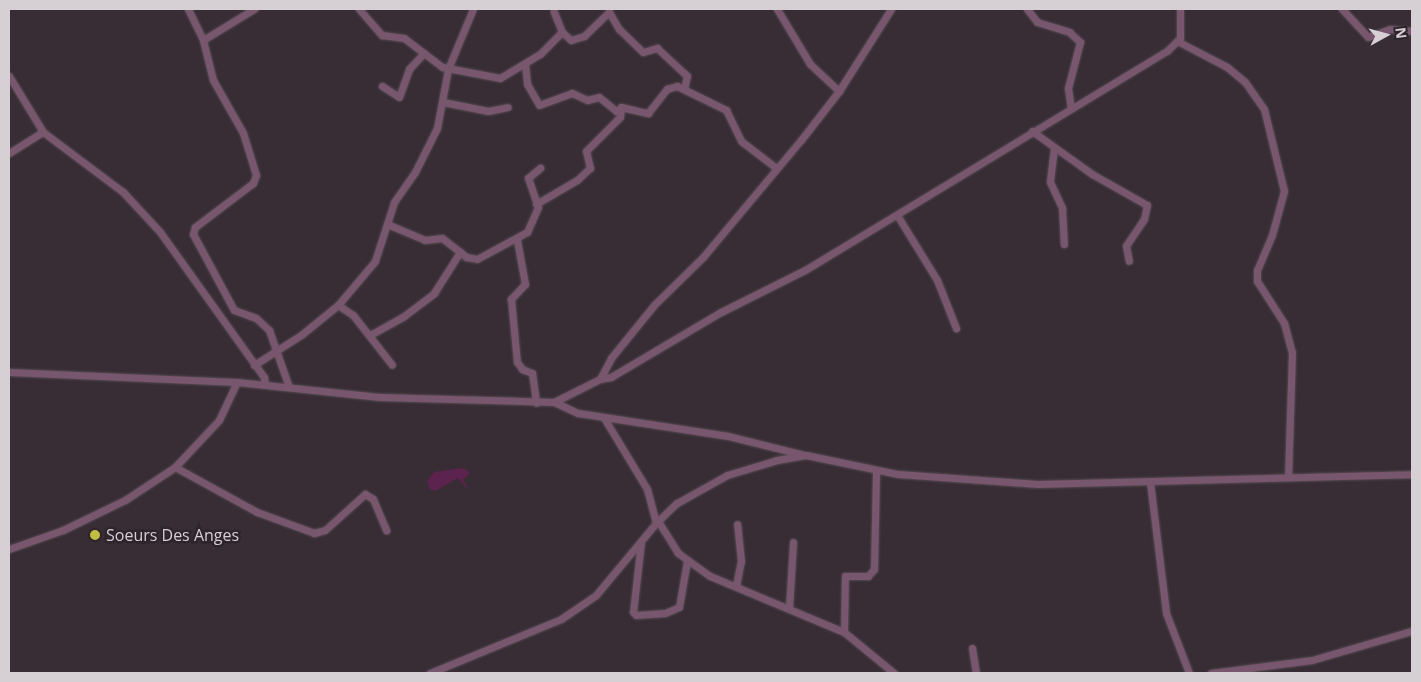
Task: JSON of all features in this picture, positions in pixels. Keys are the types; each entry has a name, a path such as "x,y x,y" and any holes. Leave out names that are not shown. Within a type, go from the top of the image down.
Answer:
{"street":[{"path":"188,9 203,40 208,69 243,133 256,175 247,188 195,226 193,234 234,310 264,323 277,350 289,387"},
{"path":"203,40 254,9"},
{"path":"359,9 382,34 404,38 448,69 500,78 525,64 562,32"},
{"path":"254,365 301,335 338,304 375,261 394,202 430,143 444,102 448,69 473,9"},
{"path":"777,9 810,64 839,91"},
{"path":"600,379 612,358 654,305 703,257 839,91 891,9"},
{"path":"1027,9 1037,22 1069,32 1080,42 1068,88 1071,109"},
{"path":"1179,42 1180,9"},
{"path":"1342,9 1368,37 1379,35 1390,29 1412,31"},
{"path":"554,12 562,32 571,40 584,36 609,12 619,29 645,54 657,48 687,76 684,89"},
{"path":"9,372 237,382 380,397 536,403 554,402 600,379 611,377 721,312 805,270 1179,42"},
{"path":"1179,42 1227,67 1256,95 1266,117 1284,191 1272,235 1257,270 1257,281 1284,323 1292,352 1288,477"},
{"path":"382,86 400,97 409,69 424,53"},
{"path":"525,64 527,84 539,105 572,93 587,100 599,97 616,111 648,113 667,89 677,86 726,110 741,141 776,168"},
{"path":"9,76 43,132 110,181 144,213 181,260 264,377 265,384"},
{"path":"444,102 488,111 508,107"},
{"path":"536,204 584,175 591,165 586,151 620,117 620,110"},
{"path":"1032,131 1054,148 1147,204 1144,219 1126,246 1129,261"},
{"path":"9,153 43,132"},
{"path":"1054,148 1050,182 1062,208 1064,244"},
{"path":"387,224 425,240 442,238 460,252 477,259 518,240 530,228 537,212 528,178 540,168"},
{"path":"897,215 937,280 956,328"},
{"path":"518,240 525,284 512,299 517,362 522,369 532,373 536,403"},
{"path":"370,335 404,316 434,293 460,252"},
{"path":"338,304 370,335 392,365"},
{"path":"9,549 64,530 126,500 175,467 219,420 237,382"},
{"path":"554,402 578,413 728,436 876,470 982,482 1150,482 1412,474"},
{"path":"604,418 647,489 657,522 687,561 710,576 844,632 862,643 894,673"},
{"path":"430,673 542,627 579,607 610,579 657,522 694,491 727,475 806,455"},
{"path":"175,467 257,512 314,533 325,530 366,494 373,500 386,530"},
{"path":"844,632 844,576 868,576 874,569 876,470"},
{"path":"1150,482 1166,613 1189,673"},
{"path":"736,586 741,561 737,524"},
{"path":"641,542 633,612 636,615 665,614 680,607 687,561"},
{"path":"789,608 793,542"},
{"path":"1211,673 1312,660 1412,631"},
{"path":"972,648 976,673"}],"shaded area":[{"path":"463,468 469,472 469,475 463,479 468,490 458,478 435,491 430,489 427,481 434,472"}],"place":[{"name":"Soeurs Des Anges","path":"95,535"}]}
